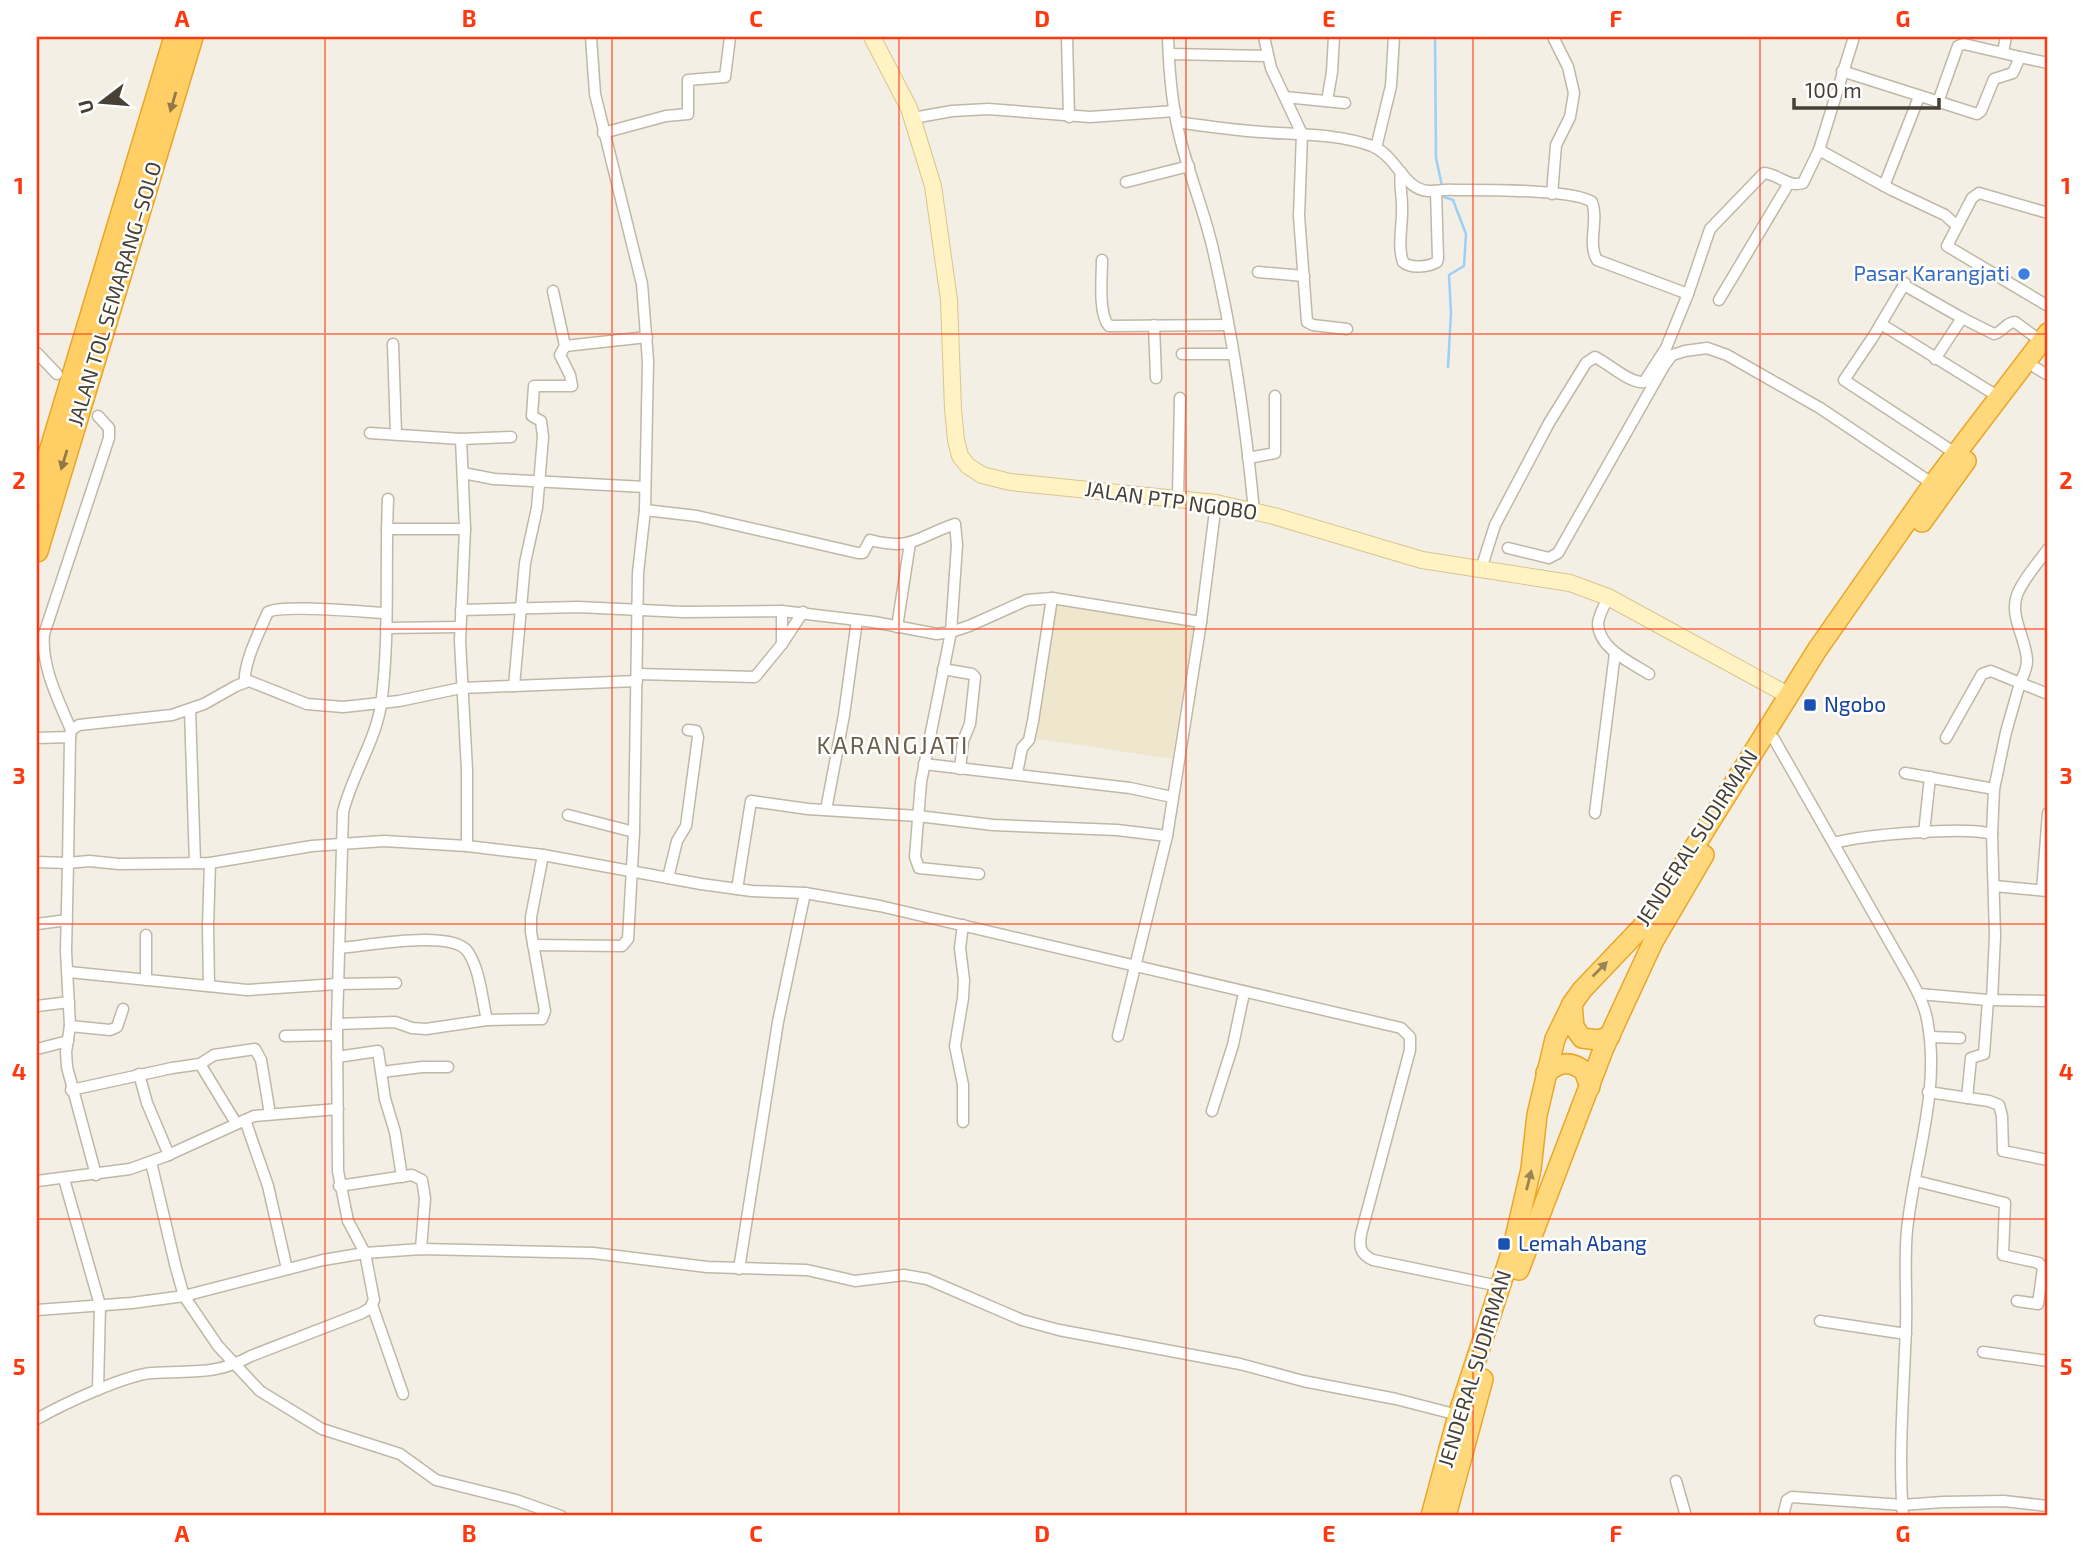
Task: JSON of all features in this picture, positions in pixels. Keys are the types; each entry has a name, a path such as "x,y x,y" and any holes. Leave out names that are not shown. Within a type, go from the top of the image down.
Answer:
{"highway":[{"name":"JALAN TOL SEMARANG–SOLO","path":"37,495 175,37"},
{"name":"JALAN TOL SEMARANG–SOLO","path":"37,551 192,37"},
{"name":"JENDERAL SUDIRMAN","path":"1446,1516 1478,1396 1516,1278 1577,1114 1653,942 1774,739 1999,397 2044,354"},
{"name":"JENDERAL SUDIRMAN","path":"1431,1516 1458,1415 1513,1247 1531,1168 1546,1073 1555,1039 1572,1004 1593,976 1642,927 1657,907 1788,695 1933,484 1961,457 2044,354"},
{"path":"1572,1004 1574,1027 1582,1038 1598,1040 1610,1036"},
{"path":"1546,1073 1559,1063 1569,1063 1584,1071 1590,1087"}],"main road":[{"name":"JALAN PTP NGOBO","path":"872,37 913,118 928,166 939,214 949,300 955,431 960,456 982,475 1010,482 1216,503 1254,511 1406,556 1570,583 1608,597 1788,695"}],"street":[{"path":"533,946 622,947 628,939 633,871 638,573 645,510 649,384 647,337 642,284 603,133 594,83 591,37"},
{"path":"603,133 688,114 688,80 725,77 730,37"},
{"path":"1067,37 1069,117"},
{"path":"1168,37 1176,116 1209,233 1228,325 1254,511"},
{"path":"1264,37 1270,68 1302,134 1299,216 1307,321 1312,325 1347,329"},
{"path":"1327,101 1334,37"},
{"path":"1376,148 1391,86 1394,37"},
{"path":"1552,194 1556,145 1570,117 1574,93 1568,67 1553,37"},
{"path":"1481,569 1495,525 1549,423 1586,363 1595,357 1629,379 1638,383 1644,382 1671,338 1706,238 1718,219 1763,173 1797,185 1803,183 1819,150 1854,37"},
{"path":"2003,52 2006,37"},
{"path":"1938,102 1958,47 1964,44 1977,42 2003,52 2048,63"},
{"path":"1168,54 1268,56"},
{"path":"1842,71 1971,113 1979,113 1994,79 2011,75 2020,57"},
{"path":"1285,97 1345,103"},
{"path":"1884,186 1919,97"},
{"path":"913,118 952,111 998,109 1069,117 1176,116 1236,130 1342,137 1376,148 1389,157 1417,188 1584,198 1592,202 1594,210 1593,253 1597,260 1688,293"},
{"path":"1819,150 1884,186 1945,215 1957,226"},
{"path":"1126,182 1189,166"},
{"path":"1401,172 1401,253 1405,265 1429,265 1437,262 1438,191"},
{"path":"1719,300 1789,183"},
{"path":"2048,213 1979,193 1972,198 1947,246 2048,306"},
{"path":"1102,260 1104,321 1109,326 1228,325"},
{"path":"1258,272 1304,276"},
{"path":"1961,457 1844,380 1905,284 1994,334 2015,322 2044,354"},
{"path":"514,686 525,563 537,508 539,481 542,426 541,421 532,416 534,386 572,386 570,375 560,355 565,346 553,290"},
{"path":"1935,359 1962,318"},
{"path":"1881,324 1999,397"},
{"path":"1154,325 1156,378"},
{"path":"565,346 647,337"},
{"path":"393,344 396,435"},
{"path":"1508,548 1549,558 1558,553 1664,366 1672,355 1685,351 1707,348 1727,355 1819,408 1933,484"},
{"path":"37,353 57,374"},
{"path":"1182,354 1232,354"},
{"path":"1248,458 1275,453 1275,396"},
{"path":"1178,498 1180,398"},
{"path":"96,1175 71,1090 67,1067 70,1026 66,951 71,734 49,672 43,641 47,621 109,438 108,428 98,416"},
{"path":"370,433 461,439 511,437"},
{"path":"461,439 465,529 460,627 467,770 467,846"},
{"path":"463,472 494,479 645,487"},
{"path":"37,1419 98,1390 149,1373 197,1373 235,1365 251,1356 362,1313 374,1300 365,1253 348,1221 340,1186 337,1030 343,812 348,793 372,737 381,704 386,628 388,499"},
{"path":"1118,1036 1167,836 1201,622 1216,503"},
{"path":"645,510 697,516 858,553 866,551 870,540 893,546 910,543 955,524 957,545 951,632 924,764 915,849 919,868 979,874"},
{"path":"387,529 465,529"},
{"path":"897,627 910,543"},
{"path":"1967,1098 1971,1058 1984,1054 1995,960 1992,834 1994,789 2006,732 2027,657 2018,624 2016,599 2025,581 2048,549"},
{"path":"1608,597 1598,623 1604,639 1615,653 1649,674"},
{"path":"461,610 578,607 638,611 803,612 937,634 951,632 1027,600 1052,598 1201,622"},
{"path":"1017,773 1022,748 1029,740 1033,721 1052,598"},
{"path":"244,682 247,660 268,612 273,609 386,613"},
{"path":"782,611 782,644"},
{"path":"37,738 71,734 79,725 89,723 172,715 190,710 244,682 254,682 307,704 343,708 381,704 461,688 637,678 755,677 782,644 803,612"},
{"path":"826,810 844,715 857,620"},
{"path":"386,628 460,627"},
{"path":"1595,813 1615,653"},
{"path":"943,669 972,674 975,677 970,724 963,741 960,769"},
{"path":"1946,738 1982,674 1991,671 2048,694"},
{"path":"190,710 195,863"},
{"path":"668,878 677,841 686,826 698,737 696,731 688,730"},
{"path":"1774,739 1919,994 1928,1024 1928,1092 1906,1244 1902,1511"},
{"path":"924,764 1130,788 1172,797"},
{"path":"1905,773 1994,789"},
{"path":"1924,833 1930,777"},
{"path":"737,889 751,801 993,825 1117,830 1167,836"},
{"path":"1994,886 2045,890 2048,813"},
{"path":"568,815 634,832"},
{"path":"1834,843 1849,839 1924,833 1966,831 1992,834"},
{"path":"37,862 211,863 341,842 384,841 467,846 543,855 737,889 805,893 880,906 1401,1028 1406,1031 1411,1044 1410,1050 1361,1234 1362,1254 1373,1260 1499,1286"},
{"path":"285,1036 395,1022 412,1028 426,1029 487,1020 538,1020 544,1017 531,917 543,855"},
{"path":"209,986 211,863"},
{"path":"739,1269 778,1022 805,893"},
{"path":"37,924 67,920"},
{"path":"963,925 960,948 963,998 955,1046 963,1085 963,1122"},
{"path":"146,935 146,980"},
{"path":"340,948 439,939 459,943 467,950 472,961 487,1020"},
{"path":"69,972 247,990 396,983"},
{"path":"1213,1111 1233,1045 1244,993"},
{"path":"1919,994 1990,1000 2048,1001"},
{"path":"37,1006 69,1002"},
{"path":"70,1026 110,1030 117,1027 123,1009"},
{"path":"1930,1037 1960,1038"},
{"path":"37,1049 68,1041"},
{"path":"71,1090 139,1074 200,1065 214,1055 255,1049 261,1060 270,1114"},
{"path":"337,1056 377,1051 385,1099 396,1132 402,1177"},
{"path":"200,1065 241,1121 268,1186 288,1269"},
{"path":"382,1072 422,1067 447,1068"},
{"path":"139,1074 147,1104 169,1155"},
{"path":"1928,1092 1989,1101 1999,1105 2002,1116 2002,1147 2006,1153 2048,1160"},
{"path":"37,1181 130,1169 169,1155 241,1121 270,1114 338,1109"},
{"path":"151,1162 184,1296 218,1346 248,1380 269,1398 322,1429 400,1454 436,1480 516,1500 561,1516"},
{"path":"340,1186 417,1176 424,1185 421,1249"},
{"path":"64,1179 100,1305 98,1390"},
{"path":"1916,1181 2005,1203 2003,1255 2039,1263 2043,1268 2038,1304 2017,1301"},
{"path":"37,1310 184,1296 288,1269 365,1253 421,1249 593,1253 739,1269 807,1270 855,1281 890,1275 916,1276 1022,1320 1059,1330 1240,1364 1303,1381 1396,1399 1458,1415"},
{"path":"372,1305 403,1394"},
{"path":"1820,1321 1906,1334"},
{"path":"1983,1352 2048,1361"},
{"path":"1676,1480 1687,1516"},
{"path":"1783,1516 1787,1500 1792,1497 1902,1511 1943,1502 2048,1506"},
{"path":"1984,1516 1985,1502"},
{"path":"2019,1516 2021,1503"}],"shaded area":[{"path":"1053,601 1194,624 1172,759 1033,738"}],"waterway":[{"path":"1435,37 1436,158 1442,186"},
{"path":"1443,192 1444,197 1453,200 1466,234 1464,266 1449,275 1451,313 1448,367"},
{"path":"787,1516 798,1515"}],"place":[{"name":"Pasar Karangjati","path":"2024,274"},
{"name":"Ngobo","path":"1810,705"},
{"name":"Lemah Abang","path":"1504,1244"}],"district":[{"name":"KARANGJATI","path":"893,746"}]}
